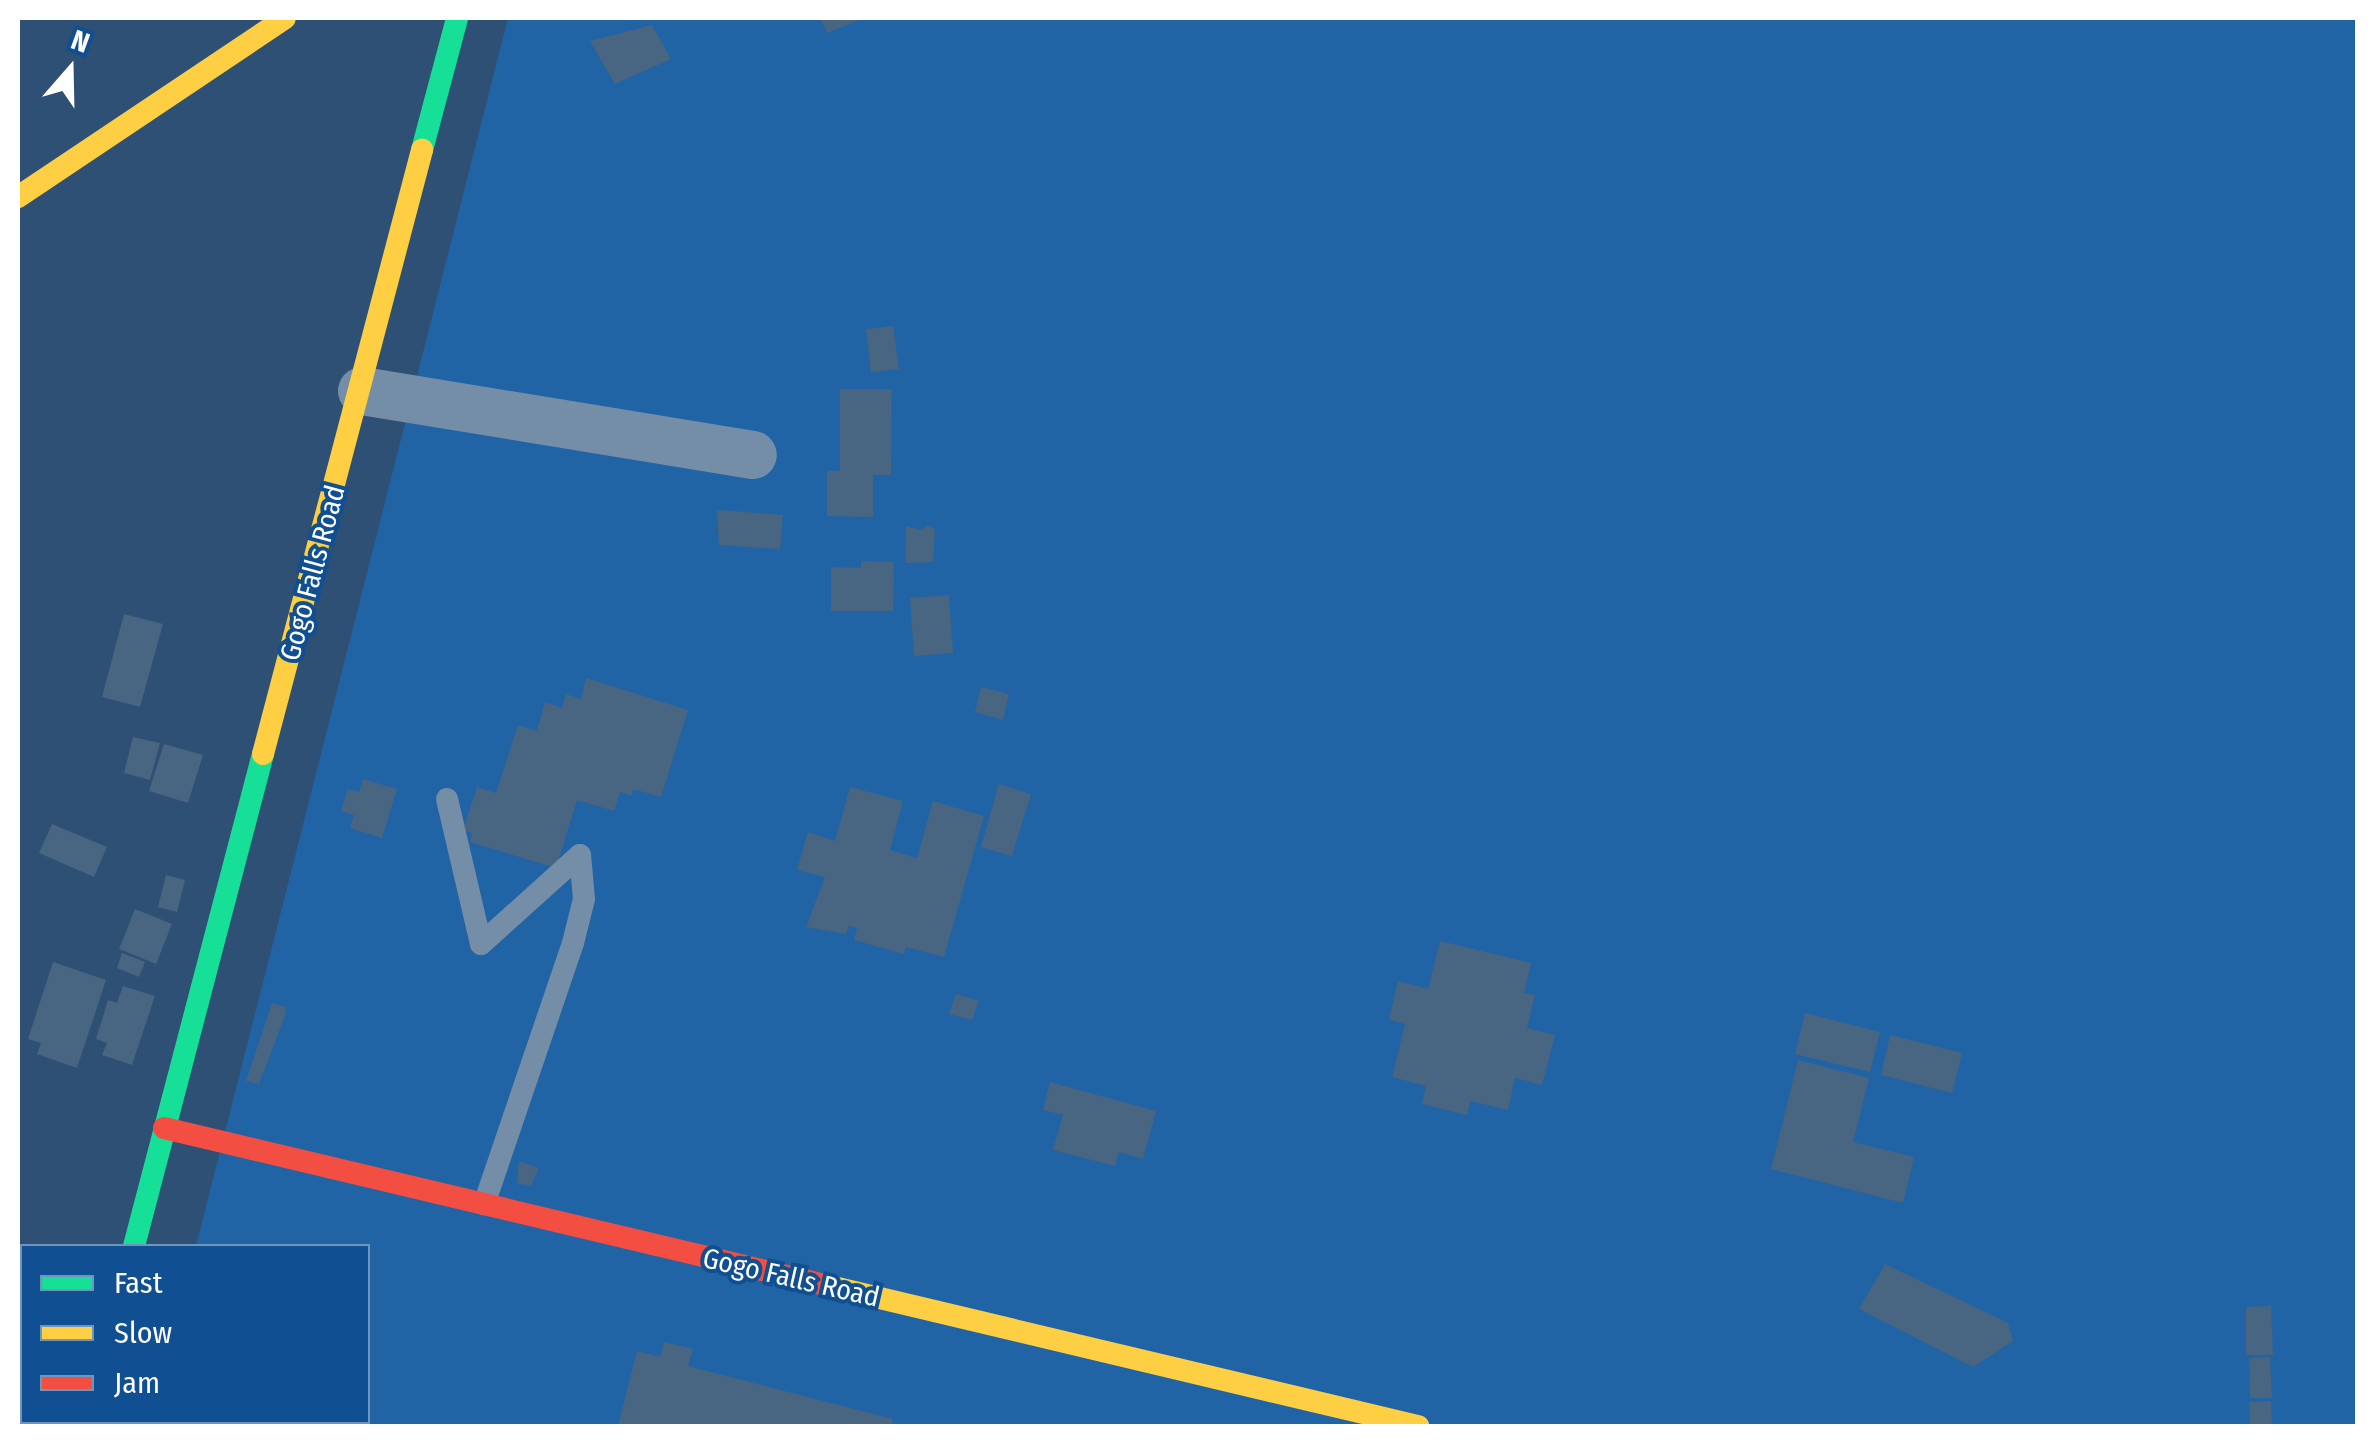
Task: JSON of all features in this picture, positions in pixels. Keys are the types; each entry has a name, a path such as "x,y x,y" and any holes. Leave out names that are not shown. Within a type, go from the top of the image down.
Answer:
{"street":[{"path":"18,197 285,18"},
{"name":"Gogo Falls Road","path":"135,1244 362,391 457,18"},
{"path":"362,391 753,455"},
{"name":"Gogo Falls Road","path":"164,1128 1418,1426"}],"lane":[{"path":"447,799 481,944 580,856 584,898 573,942 484,1204"}],"shaded area":[{"path":"508,18 2357,18 2357,1426 151,1426 370,1424 370,1244 197,1244"}],"building":[{"path":"820,18 864,18 827,33"},
{"path":"652,25 671,59 615,84 590,41"},
{"path":"893,326 899,369 871,372 866,329"},
{"path":"840,389 892,389 891,475 873,475 873,517 827,516 827,471 840,471"},
{"path":"717,510 783,515 780,549 719,545"},
{"path":"927,525 935,529 933,562 905,563 906,526 922,530"},
{"path":"861,561 894,562 893,611 831,611 831,567 861,568"},
{"path":"949,595 953,653 914,656 910,598"},
{"path":"124,614 163,624 140,707 102,697"},
{"path":"586,678 688,710 661,797 633,789 631,796 620,792 614,811 577,800 556,868 470,842 472,833 463,830 477,787 496,793 518,725 537,731 545,702 562,708 566,694 581,699"},
{"path":"981,687 1009,694 1003,720 975,712"},
{"path":"133,737 160,743 150,780 124,773"},
{"path":"164,744 203,755 188,803 149,791"},
{"path":"363,779 397,789 382,838 350,828 354,815 341,811 348,789 359,792"},
{"path":"999,784 1031,794 1012,856 981,847"},
{"path":"850,787 903,801 890,850 917,858 933,801 984,816 944,957 906,947 904,954 854,940 857,928 849,926 846,934 806,927 825,877 797,870 808,832 835,841"},
{"path":"52,824 107,847 94,877 39,853"},
{"path":"166,875 185,880 177,912 158,907"},
{"path":"135,909 172,924 156,964 119,949"},
{"path":"1440,941 1531,963 1524,993 1535,995 1527,1028 1555,1035 1542,1085 1515,1078 1508,1110 1470,1101 1467,1115 1422,1104 1426,1086 1392,1077 1405,1024 1389,1020 1398,981 1428,989"},
{"path":"122,953 145,962 139,977 117,968"},
{"path":"53,962 106,980 77,1068 37,1054 41,1043 28,1039"},
{"path":"123,986 155,996 132,1065 102,1055 107,1043 96,1039 108,1000 117,1003"},
{"path":"956,994 979,1001 972,1020 949,1014"},
{"path":"272,1003 285,1007 286,1013 259,1084 246,1081"},
{"path":"1805,1013 1880,1032 1870,1072 1795,1054"},
{"path":"1890,1035 1962,1053 1952,1093 1881,1075"},
{"path":"1798,1060 1869,1078 1853,1142 1914,1157 1903,1203 1771,1169"},
{"path":"1050,1082 1156,1111 1143,1159 1119,1152 1115,1166 1053,1150 1063,1115 1043,1110"},
{"path":"519,1161 539,1168 531,1186 517,1183"},
{"path":"1885,1264 2008,1323 2013,1341 1973,1367 1859,1309"},
{"path":"2271,1306 2273,1355 2246,1355 2246,1307"},
{"path":"664,1342 693,1349 688,1366 893,1419 891,1426 618,1426 637,1351 660,1357"},
{"path":"2270,1357 2272,1398 2250,1398 2249,1358"},
{"path":"2271,1401 2272,1426 2250,1426 2249,1402"}],"traffic: fast":[{"path":"422,150 457,18"},
{"path":"135,1244 263,754"}],"traffic: slow":[{"path":"18,197 285,18"},
{"path":"263,754 422,150"},
{"path":"825,1285 1418,1426"}],"traffic: jam":[{"path":"164,1128 825,1285"}]}
